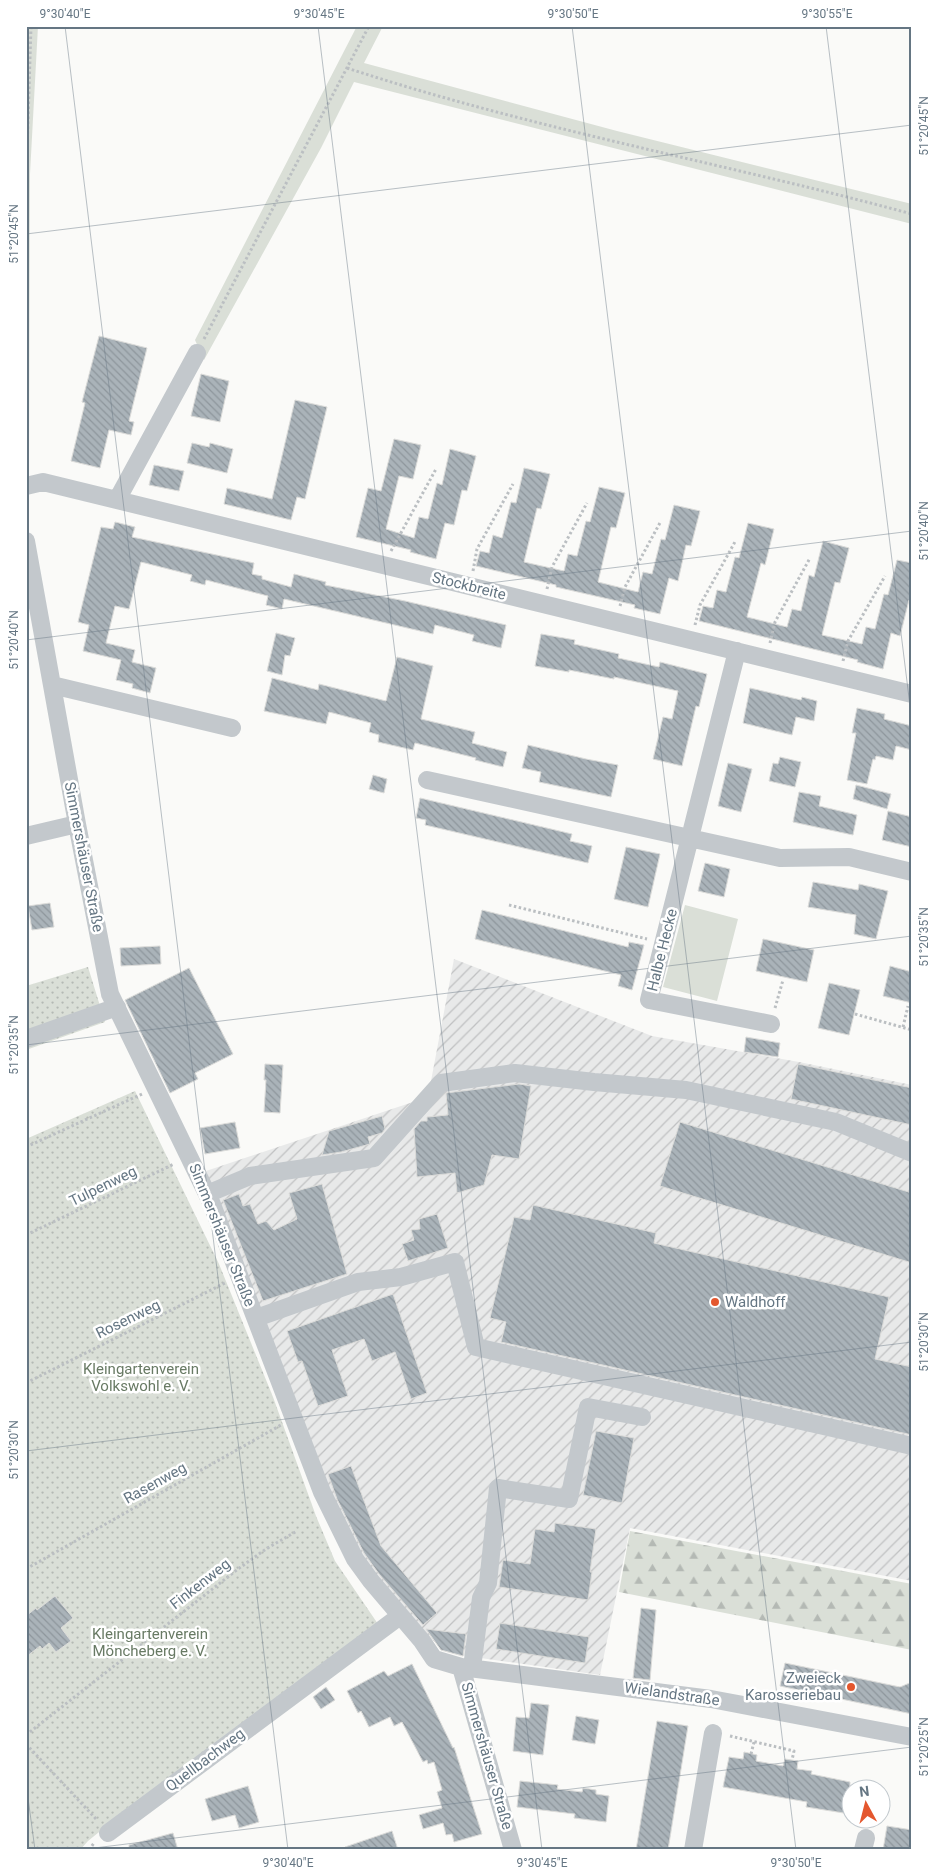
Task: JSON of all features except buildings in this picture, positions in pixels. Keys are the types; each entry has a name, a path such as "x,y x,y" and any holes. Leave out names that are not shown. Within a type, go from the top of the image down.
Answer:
{"street":[{"path":"117,500 197,353"},
{"name":"Stockbreite","path":"26,486 44,482 912,694"},
{"name":"Simmershäuser Straße","path":"26,541 110,994 207,1194 322,1492 355,1559 371,1581 422,1641 434,1659 467,1667 513,1850"},
{"name":"Halbe Hecke","path":"736,651 649,1000 771,1024"},
{"path":"52,685 232,728"},
{"path":"428,780 780,858 849,857 912,872"},
{"path":"26,836 77,824"},
{"path":"26,1039 117,1007"},
{"path":"207,1194 250,1176 374,1158 441,1083 515,1073 686,1090 836,1122 912,1152"},
{"path":"256,1318 358,1282 401,1277 455,1262 476,1347 912,1446"},
{"path":"467,1667 481,1598 488,1583 498,1488 569,1499 588,1407 642,1417"},
{"name":"Quellbachweg","path":"108,1832 400,1616"},
{"name":"Wielandstraße","path":"467,1667 711,1699 912,1737"},
{"path":"693,1850 713,1732"}],"path":[{"path":"26,184 31,26"},
{"path":"197,353 369,26"},
{"path":"347,68 478,108 542,125 732,169 912,214"},
{"path":"386,566 388,556 436,469"},
{"path":"470,586 477,548 512,484"},
{"path":"544,604 552,567 588,503"},
{"path":"616,622 625,587 661,521"},
{"path":"692,640 700,605 736,540"},
{"path":"767,658 775,622 810,558"},
{"path":"840,676 848,641 885,576"},
{"path":"509,905 664,943"},
{"path":"771,1024 783,980"},
{"path":"903,1027 908,1006"},
{"path":"855,1014 912,1030"},
{"path":"26,1147 156,1088"},
{"name":"Tulpenweg","path":"26,1235 190,1157"},
{"name":"Rosenweg","path":"26,1383 240,1276"},
{"name":"Rasenweg","path":"26,1569 294,1418"},
{"name":"Finkenweg","path":"26,1735 238,1569 266,1549 297,1531"},
{"path":"713,1732 794,1751 792,1760"},
{"path":"752,1754 754,1742"},
{"path":"26,1744 108,1832"}],"shaded area":[{"path":"454,959 652,1036 799,1062 912,1085 912,1581 630,1528 600,1675 460,1655 426,1637 357,1553 338,1512 203,1172 428,1097"}],"green space":[{"path":"26,26 38,26 30,174 29,464 26,465"},
{"path":"357,26 383,26 364,63 617,131 912,204 912,224 354,82 321,148 204,360 195,340"},
{"path":"685,905 738,919 717,1001 663,987"},
{"path":"88,967 105,1022 26,1050 26,986"},
{"path":"135,1091 219,1264 273,1397 316,1516 335,1561 378,1624 109,1824 80,1850 26,1850 26,1139"},
{"path":"630,1531 912,1584 912,1650 619,1592"}],"place":[{"name":"Waldhoff","path":"715,1302"},
{"name":"Zweieck Karosseriebau","path":"851,1687"}],"park label":[{"name":"Kleingartenverein Volkswohl e. V.","path":"141,1378"},
{"name":"Kleingartenverein Möncheberg e. V.","path":"150,1642"}]}
